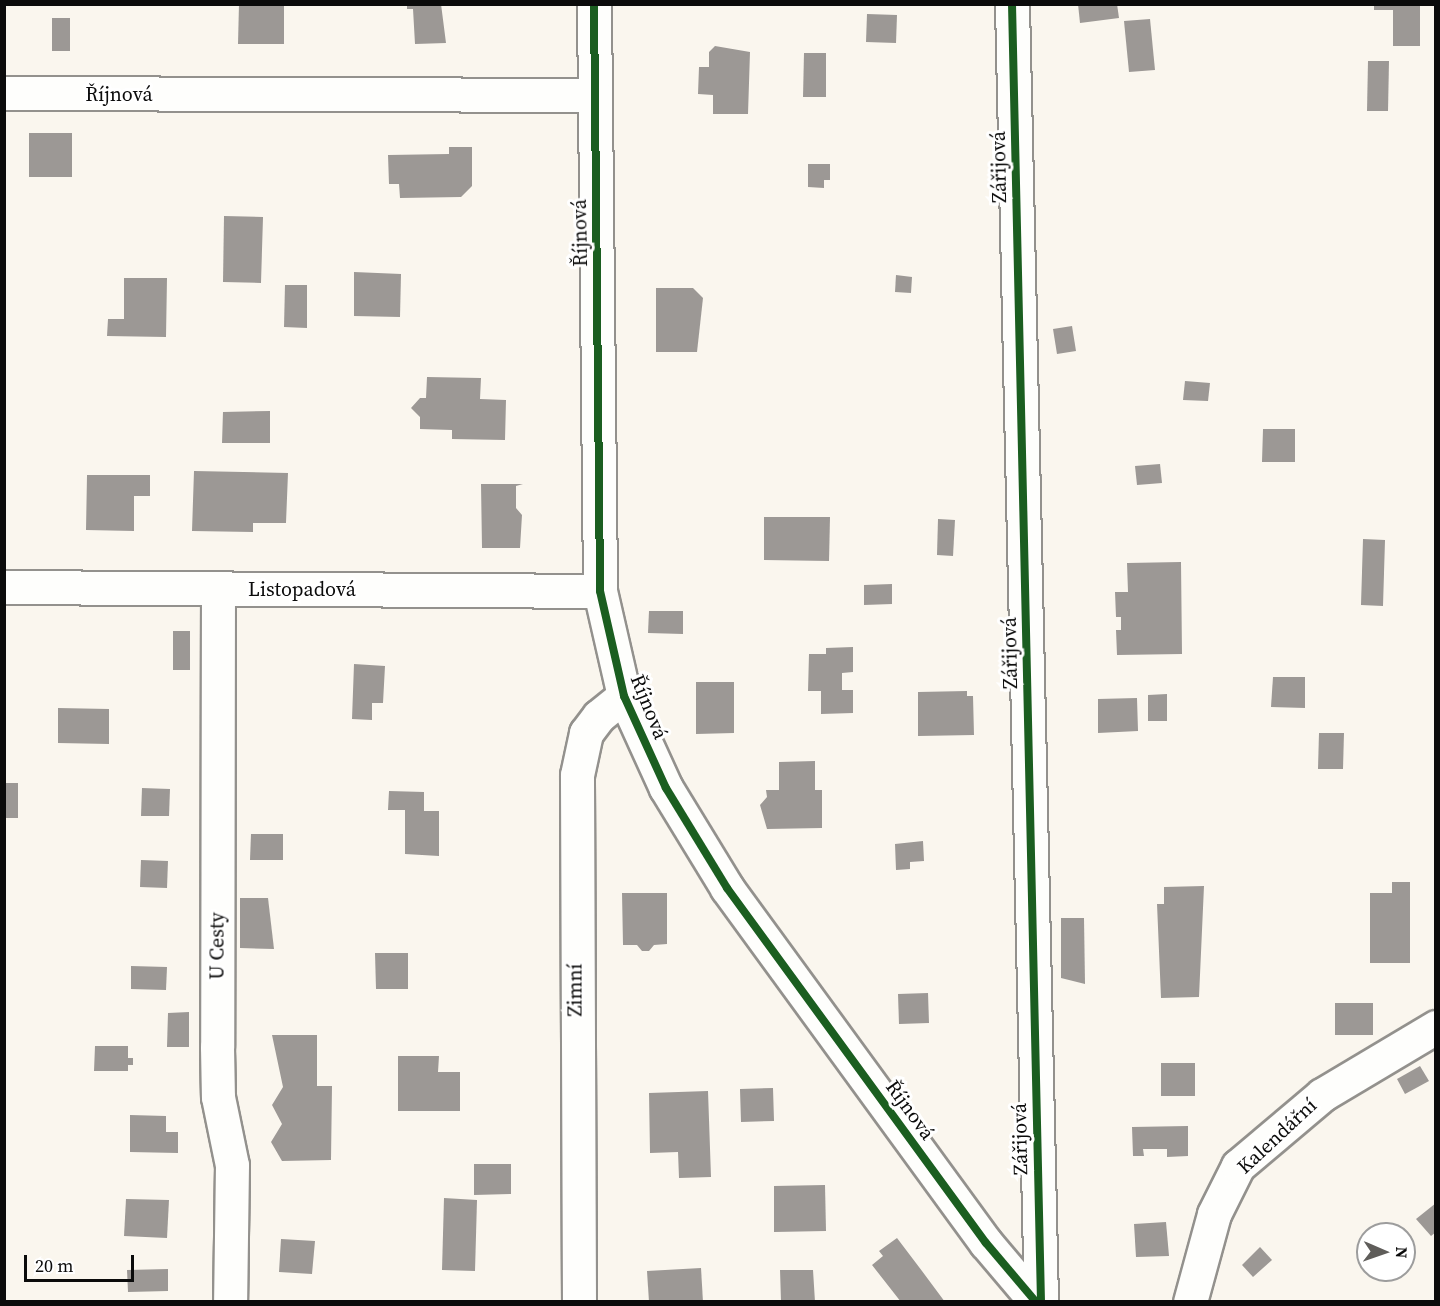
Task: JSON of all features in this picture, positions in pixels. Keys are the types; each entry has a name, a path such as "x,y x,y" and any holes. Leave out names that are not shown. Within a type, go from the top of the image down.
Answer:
{"street":[{"name":"Říjnová","path":"594,4 600,591 624,696 666,788 727,888 986,1243 1036,1302"},
{"name":"Zářijová","path":"1012,4 1041,1302"},
{"name":"Říjnová","path":"4,93 594,95"},
{"name":"Listopadová","path":"4,587 600,591"},
{"name":"U Cesty","path":"218,589 217,1057 218,1097 232,1166 230,1302"},
{"name":"Zimní","path":"579,1302 577,775 586,733 599,716 624,696"},
{"name":"Kalendářní","path":"1190,1302 1214,1214 1238,1166 1322,1095 1436,1027"}],"building":[{"path":"239,4 284,4 284,44 238,44"},
{"path":"407,4 441,4 446,43 415,44 413,9 407,9"},
{"path":"1078,4 1117,4 1119,18 1080,23"},
{"path":"1374,4 1420,4 1420,46 1393,46 1393,10 1374,10"},
{"path":"867,14 897,15 896,43 866,42"},
{"path":"52,18 70,18 70,51 52,51"},
{"path":"1150,19 1155,70 1129,72 1124,21"},
{"path":"715,46 750,52 748,114 713,114 713,95 698,94 699,67 709,67 709,52"},
{"path":"804,53 826,53 826,97 803,97"},
{"path":"1368,61 1389,61 1388,111 1367,111"},
{"path":"29,133 72,133 72,177 29,177"},
{"path":"449,147 472,147 472,186 461,197 400,198 399,184 389,184 388,155 449,154"},
{"path":"808,164 830,164 830,180 824,180 824,188 808,187"},
{"path":"224,216 263,217 261,283 223,282"},
{"path":"354,272 401,274 400,317 354,316"},
{"path":"896,275 912,277 911,293 895,292"},
{"path":"124,278 167,278 166,337 107,336 108,319 124,319"},
{"path":"285,285 307,285 307,328 284,327"},
{"path":"656,288 693,288 703,298 697,352 656,352"},
{"path":"1072,326 1076,351 1057,354 1053,329"},
{"path":"427,377 481,378 480,399 506,400 505,440 452,439 452,430 420,429 420,417 411,408 420,398 426,398"},
{"path":"1185,381 1210,383 1208,401 1183,400"},
{"path":"270,411 270,443 222,443 223,412"},
{"path":"1263,429 1295,429 1295,462 1262,462"},
{"path":"1160,464 1162,483 1137,485 1135,466"},
{"path":"194,471 288,473 286,523 253,523 253,532 192,531"},
{"path":"87,475 150,475 150,496 134,496 134,531 86,530"},
{"path":"481,484 523,484 516,486 516,508 522,515 520,548 482,548"},
{"path":"764,517 830,517 829,561 764,560"},
{"path":"938,519 955,520 953,556 937,555"},
{"path":"1363,539 1385,540 1383,606 1361,605"},
{"path":"1181,562 1182,654 1117,655 1116,630 1121,630 1121,617 1116,617 1115,592 1128,592 1127,563"},
{"path":"892,584 892,604 864,605 864,585"},
{"path":"649,611 683,611 683,634 648,633"},
{"path":"173,631 190,631 190,670 173,670"},
{"path":"853,647 853,672 842,673 842,690 853,690 853,713 821,714 821,691 808,691 809,654 826,654 826,648"},
{"path":"354,664 385,666 383,703 372,703 372,720 352,719"},
{"path":"1273,677 1305,677 1305,708 1271,707"},
{"path":"696,682 734,682 734,733 696,734"},
{"path":"967,691 967,696 973,696 974,735 918,736 918,692"},
{"path":"1167,694 1167,721 1148,721 1148,695"},
{"path":"1137,698 1138,731 1098,733 1098,699"},
{"path":"58,708 109,709 109,744 58,743"},
{"path":"1319,733 1344,733 1343,769 1318,769"},
{"path":"815,761 815,790 822,790 822,828 767,829 760,805 767,797 766,790 779,790 779,762"},
{"path":"4,783 18,783 18,818 4,818"},
{"path":"142,788 170,789 169,816 141,816"},
{"path":"389,791 424,792 424,811 439,811 439,856 405,854 405,810 388,810"},
{"path":"251,834 283,834 283,860 250,860"},
{"path":"923,841 924,861 910,862 910,869 896,870 895,844"},
{"path":"141,860 168,861 167,888 140,887"},
{"path":"1392,882 1410,882 1410,963 1370,963 1370,893 1392,893"},
{"path":"1204,886 1199,997 1161,998 1157,904 1164,904 1164,887"},
{"path":"622,893 667,893 667,944 654,945 649,951 642,951 637,945 623,945"},
{"path":"240,898 268,898 274,949 240,948"},
{"path":"1061,918 1084,918 1085,984 1061,978"},
{"path":"375,953 408,953 408,989 376,989"},
{"path":"131,966 167,967 166,990 131,989"},
{"path":"928,993 929,1023 899,1024 898,994"},
{"path":"1335,1003 1373,1003 1373,1035 1335,1035"},
{"path":"189,1012 189,1047 167,1047 168,1013"},
{"path":"272,1035 317,1035 317,1086 332,1086 331,1160 282,1161 271,1142 282,1124 272,1105 283,1087"},
{"path":"95,1046 128,1046 128,1058 133,1058 133,1065 128,1065 128,1071 94,1071"},
{"path":"398,1056 439,1056 438,1072 460,1072 460,1111 398,1111"},
{"path":"1161,1063 1195,1063 1195,1096 1161,1096"},
{"path":"1420,1066 1429,1081 1405,1094 1397,1079"},
{"path":"773,1088 774,1121 741,1122 740,1089"},
{"path":"708,1091 711,1177 679,1178 678,1152 650,1153 649,1093"},
{"path":"130,1115 166,1116 166,1132 178,1132 178,1153 130,1152"},
{"path":"1188,1126 1188,1156 1167,1157 1167,1149 1143,1149 1144,1156 1133,1156 1132,1127"},
{"path":"474,1164 511,1164 511,1194 474,1195"},
{"path":"825,1185 826,1231 774,1232 774,1186"},
{"path":"444,1198 477,1200 475,1271 442,1270"},
{"path":"126,1199 169,1200 167,1238 124,1236"},
{"path":"1436,1203 1436,1232 1431,1236 1416,1219"},
{"path":"1166,1222 1169,1256 1136,1257 1134,1224"},
{"path":"897,1238 945,1302 901,1302 872,1265 883,1256 879,1251"},
{"path":"281,1239 315,1241 312,1274 279,1272"},
{"path":"1260,1247 1272,1260 1253,1277 1242,1265"},
{"path":"701,1268 703,1302 649,1302 647,1271"},
{"path":"168,1269 168,1291 128,1292 127,1270"},
{"path":"780,1270 813,1270 815,1302 781,1302"}],"cycle path":[{"path":"594,4 600,591 624,696 666,788 727,888 986,1243 1036,1302"},
{"path":"1012,4 1041,1302"}]}
